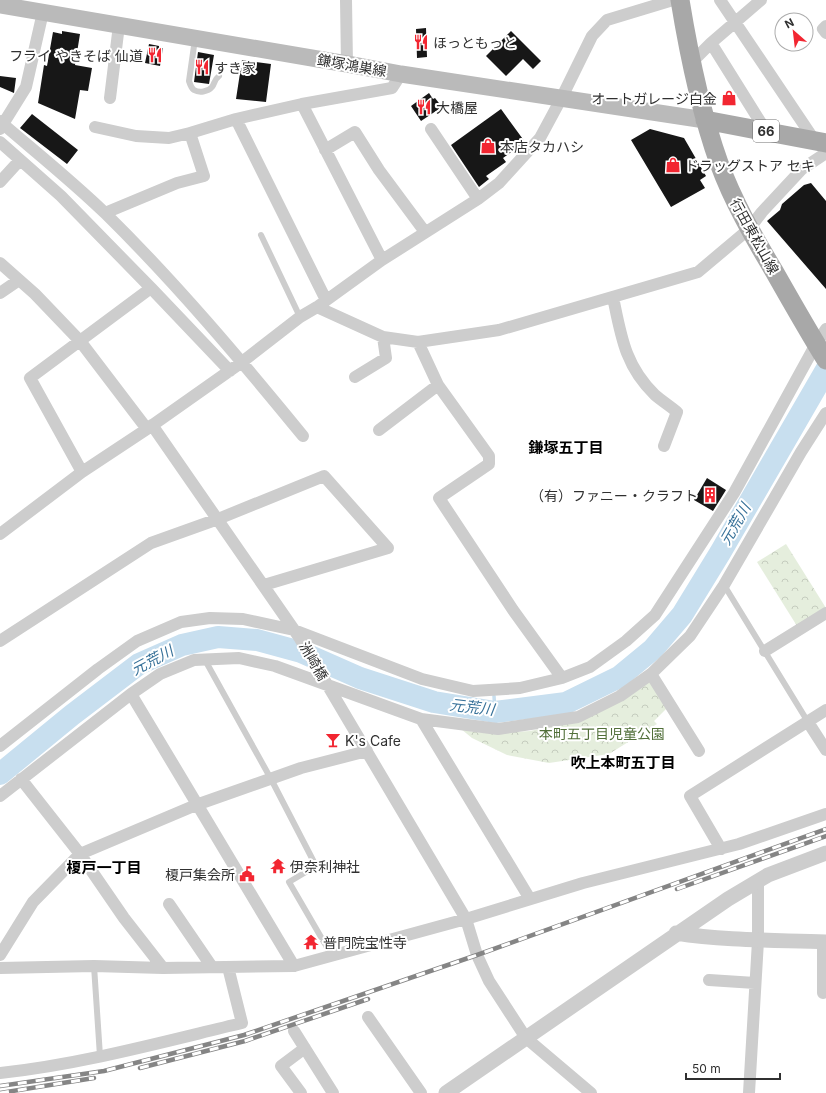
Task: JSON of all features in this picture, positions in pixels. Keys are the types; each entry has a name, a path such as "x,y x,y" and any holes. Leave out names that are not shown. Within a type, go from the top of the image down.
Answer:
{"main road":[{"name":"行田東松山線","path":"680,0 691,63 705,120 719,163 733,197 750,229 821,345"},
{"name":"鎌塚鴻巣線","path":"0,5 401,74 705,120"},
{"name":"66","path":"705,120 822,145"}],"street":[{"path":"346,0 347,64"},
{"path":"0,534 82,472 150,427 242,362 300,317 322,304 382,260 478,199 499,183 540,138 592,36 607,20 674,0"},
{"path":"236,119 322,304 383,337 418,342 499,330 698,272 750,229 762,212 802,170 822,145 720,0"},
{"path":"691,63 761,0"},
{"path":"43,12 26,87 1,125 105,214 169,279 242,362 303,436"},
{"path":"110,98 119,25"},
{"path":"826,26 823,29 826,33"},
{"path":"711,44 766,132"},
{"path":"95,127 136,136 169,138 236,119 302,104 392,88 401,74"},
{"path":"302,104 382,260"},
{"path":"431,129 478,199"},
{"path":"325,150 355,132 379,170 425,232"},
{"path":"105,214 178,183 204,176 190,133"},
{"path":"0,142 61,196 230,370"},
{"path":"0,182 20,160"},
{"name":"洲崎橋","path":"0,263 35,294 80,341 150,427 218,519 297,633 466,919 479,960 489,981 526,1038 591,1093"},
{"path":"0,293 19,280"},
{"path":"82,472 30,378 151,288"},
{"path":"613,297 621,339 628,358 637,373 656,395 677,412 664,446"},
{"path":"355,377 386,358 383,337"},
{"path":"418,342 438,385 489,456 489,464 439,498 513,610 562,678"},
{"path":"0,746 137,640 181,622 210,618 243,619 297,633 422,679 473,691 520,688 562,678 590,667 626,641 655,615 734,494 821,345"},
{"path":"379,430 438,385"},
{"path":"0,796 130,694 160,674 194,660 239,658 275,666 421,719 498,729 578,717 620,696 651,674 690,636 724,585 801,452 826,413"},
{"path":"0,641 151,543 218,519 324,476 388,548 264,585"},
{"path":"765,651 826,613"},
{"path":"651,674 699,751"},
{"path":"130,694 294,966"},
{"path":"721,849 690,796 826,710"},
{"path":"421,719 530,898"},
{"path":"808,722 826,750"},
{"path":"0,955 33,902 80,854 196,805 301,768 367,751"},
{"path":"21,779 80,854 124,918 163,968"},
{"path":"0,968 94,966 163,968 294,966 466,919 530,898 583,883 739,844 826,814"},
{"path":"446,1093 676,933 728,899 768,875 826,852"},
{"path":"749,1093 758,941 758,881"},
{"path":"169,904 212,967"},
{"path":"676,933 704,938 758,941 825,942 822,993"},
{"path":"0,1073 100,1056 242,1023 228,967"},
{"path":"709,980 755,983"},
{"path":"368,1017 421,1093"},
{"path":"294,1031 333,1093"},
{"path":"301,1093 282,1066 305,1048"}],"lane":[{"path":"195,38 189,81 191,87 195,90 205,92 213,86 214,80 219,76"},
{"path":"262,235 300,317"},
{"path":"724,585 808,722"},
{"path":"204,659 271,779 316,866 289,882 332,956"},
{"path":"94,966 100,1056"}],"green space":[{"path":"786,544 826,608 797,626 757,562"},
{"name":"本町五丁目児童公園","path":"650,681 668,707 654,721 657,724 609,754 549,763 507,755 472,738 461,729 474,732 498,733 530,731 582,720"}],"building":[{"path":"426,28 427,57 417,58 416,29"},
{"path":"62,31 80,34 75,65 92,68 88,91 80,90 75,119 38,103 44,65 47,66 53,32 62,34"},
{"path":"511,31 541,61 533,69 523,59 506,76 486,56"},
{"path":"149,44 163,48 160,66 145,63"},
{"path":"198,52 214,55 209,84 194,82"},
{"path":"242,60 271,64 266,102 236,99"},
{"path":"0,76 16,78 14,93 0,87"},
{"path":"429,93 442,107 421,121 411,106"},
{"path":"501,109 525,142 503,158 506,162 486,176 489,179 479,187 451,145"},
{"path":"32,114 78,150 67,164 20,128"},
{"path":"650,129 684,138 706,176 700,180 705,188 671,207 631,140"},
{"path":"811,183 826,201 826,289 767,221 780,210 782,204 804,185"},
{"name":"（有）ファニー・クラフト","path":"707,478 726,490 713,511 694,500"}],"waterway":[{"name":"元荒川","path":"0,774 72,715 139,664 182,645 218,637 257,640 301,652 360,678 434,702 495,712 566,703 619,677 653,649 682,615 720,553 826,370"},
{"path":"494,696 495,712"}],"railway":[{"path":"0,1086 104,1071 244,1035 477,955 826,829"},
{"path":"677,889 826,836"},
{"path":"140,1068 245,1041 368,999"},
{"path":"0,1093 94,1078"}],"place":[{"name":"ほっともっと","path":"421,42"},
{"name":"フライ やきそば 仙道","path":"155,55"},
{"name":"すき家","path":"202,67"},
{"name":"オートガレージ白金","path":"729,98"},
{"name":"大橋屋","path":"424,107"},
{"name":"本店タカハシ","path":"488,146"},
{"name":"ドラッグストア セキ","path":"673,165"},
{"name":"（有）ファニー・クラフト","path":"710,495"},
{"name":"K's Cafe","path":"333,740"},
{"name":"伊奈利神社","path":"278,866"},
{"name":"榎戸集会所","path":"247,874"},
{"name":"普門院宝性寺","path":"311,942"}],"district":[{"name":"鎌塚五丁目","path":"566,447"},
{"name":"吹上本町五丁目","path":"623,762"},
{"name":"榎戸一丁目","path":"104,867"}]}
